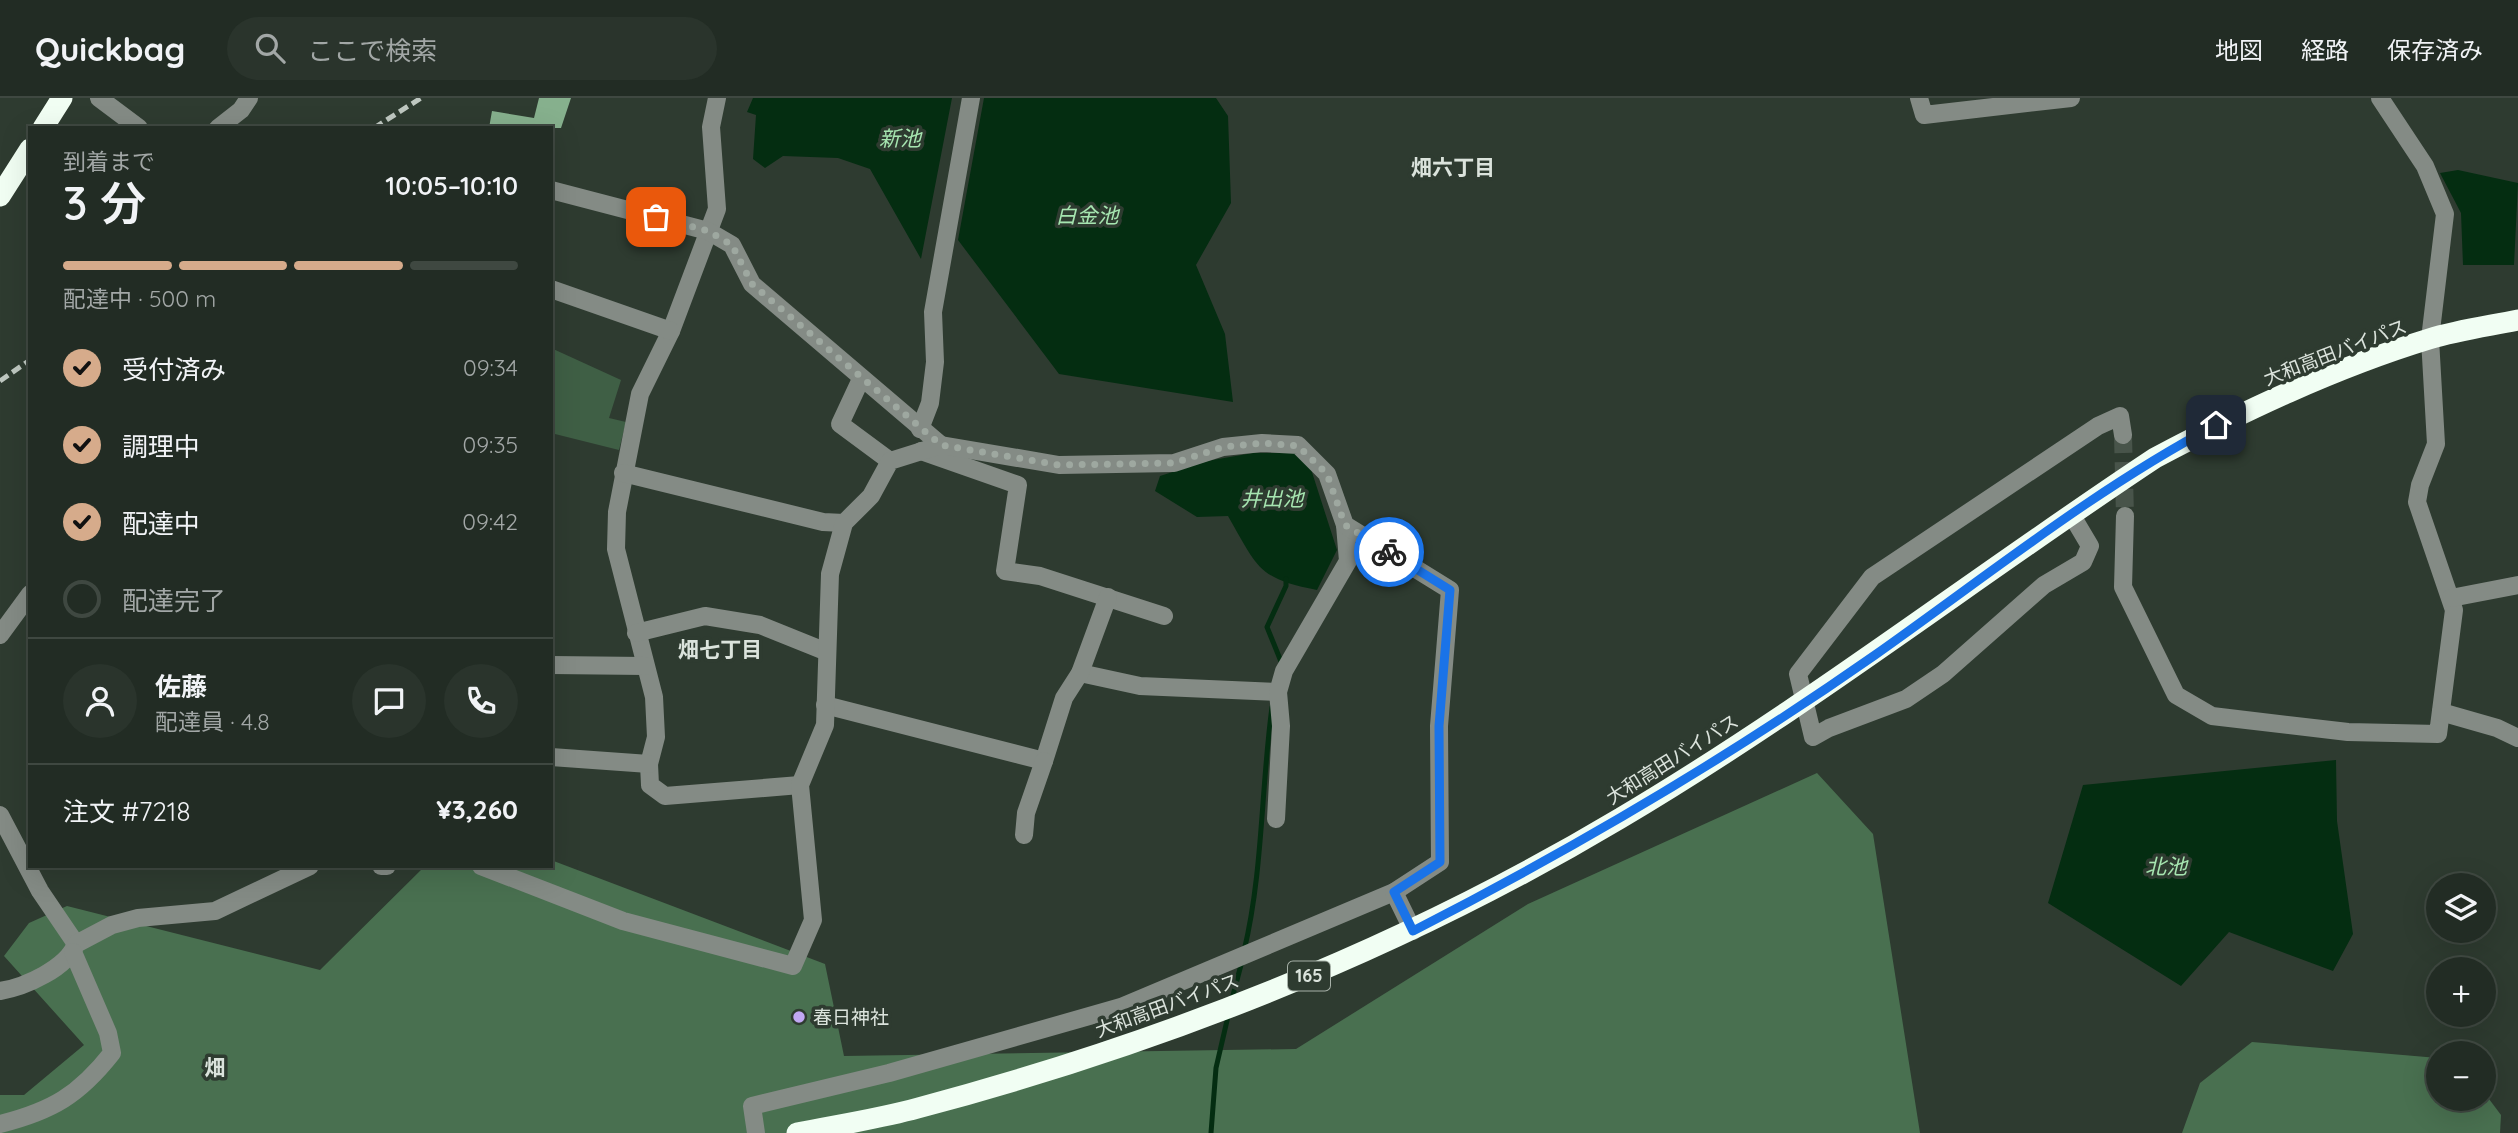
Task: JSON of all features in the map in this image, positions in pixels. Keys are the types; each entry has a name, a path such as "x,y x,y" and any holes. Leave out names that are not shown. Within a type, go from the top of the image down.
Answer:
{"highway":[{"path":"44,126 62,98"},
{"path":"0,196 28,152"},
{"name":"大和高田バイパス","path":"797,1133 915,1109 1103,1053 1299,981 1413,931 1620,819 1778,720 1874,656 2071,514 2155,458 2216,425 2317,380 2430,339 2518,320"}],"street":[{"path":"99,98 136,126"},
{"path":"221,126 241,110 249,98"},
{"path":"717,98 711,127 717,209 671,331 640,394 623,473 616,549 654,697 656,737 649,764 650,785 665,796 800,785"},
{"path":"920,429 930,403 934,362 933,312 971,98"},
{"path":"1919,98 1924,115 2071,98"},
{"path":"2125,516 2123,587 2176,695 2212,716 2348,732 2438,734 2454,610 2417,502 2420,485 2436,444 2430,339 2445,214 2425,166 2381,98"},
{"path":"553,191 708,231 732,245 752,284 941,445"},
{"path":"553,290 671,331"},
{"path":"861,379 840,424 890,461"},
{"path":"2071,514 2091,546 2083,562 2044,585 1943,674 1906,699 1829,728 1813,737 1798,674 1872,577 2098,426 2120,416 2123,435"},
{"path":"486,868 623,921 793,966 814,920 800,785 825,725 830,574 844,523 871,496 890,461 941,445 1059,465 1174,463 1223,447 1262,443 1298,446 1327,474 1345,525 1348,561 1284,671 1278,692 1281,726 1276,819"},
{"path":"921,451 1018,485 1005,571 1040,576 1164,616"},
{"path":"623,473 822,522 844,523"},
{"path":"756,1133 752,1106 889,1073 1121,1007 1394,892 1440,862 1439,726 1450,590 1345,525"},
{"path":"2451,598 2518,585"},
{"path":"0,635 28,597"},
{"path":"1024,835 1026,813 1064,698 1080,673 1108,597"},
{"path":"636,633 705,616 760,625 827,652"},
{"path":"553,665 645,666"},
{"path":"1080,673 1140,686 1278,692"},
{"path":"825,705 1044,761"},
{"path":"2441,712 2497,728 2518,738"},
{"path":"553,757 649,764"},
{"path":"0,815 74,948 108,1033 112,1052 90,1080 54,1107 38,1115 0,1124"},
{"path":"0,991 49,972 74,948 112,925 138,918 215,911 306,868"},
{"path":"1394,892 1413,931"}],"shaded area":[{"path":"553,349 621,380 609,418 626,422 619,450 553,434"},
{"path":"1817,773 1873,834 1920,1133 0,1133 0,1095 24,1095 84,1045 4,956 29,923 67,906 320,970 423,868 553,868 553,861 825,964 844,1056 1296,1049 1528,904"},
{"path":"2252,1042 2426,1057 2426,1111 2496,1111 2496,1108 2501,1115 2500,1133 2182,1133 2200,1083"}],"water":[{"name":"新池","path":"753,98 952,98 921,259 870,169 838,158 783,156 765,168 753,159 756,115 747,112"},
{"name":"白金池","path":"984,98 1216,98 1228,116 1231,203 1196,265 1225,334 1233,402 1059,374 958,240"},
{"path":"2458,170 2518,183 2514,265 2463,265 2461,213 2440,173"},
{"name":"井出池","path":"1253,453 1295,453 1310,466 1337,550 1317,590 1282,581 1261,568 1228,516 1197,517 1155,491 1160,476 1207,461"},
{"name":"北池","path":"2336,760 2337,821 2353,934 2333,971 2229,932 2181,986 2048,903 2083,785"}],"building":[{"path":"539,98 571,98 561,128 489,126 492,111 534,118"}],"waterway":[{"path":"1282,664 1267,627 1286,586 1286,579"},
{"path":"1244,951 1255,891 1272,707"},
{"path":"1232,999 1242,961"},
{"path":"1211,1133 1216,1068 1229,1012"}],"tunnel":[{"path":"2123,435 2125,516"}],"railway":[{"path":"377,126 421,98"},
{"path":"0,381 28,361"}],"way so far":[{"path":"656,217 708,231 732,245 752,284 941,445 1059,465 1174,463 1223,447 1262,443 1298,446 1327,474 1345,525 1389,552"}],"place":[{"name":"春日神社","path":"799,1017"}],"district":[{"name":"畑六丁目","path":"1453,168"},
{"name":"畑七丁目","path":"720,650"},
{"name":"畑","path":"215,1068"}],"route":[{"path":"1389,552 1450,590 1439,726 1440,862 1394,892 1413,931 1620,819 1778,720 1874,656 2071,514 2155,458 2216,425"}]}
